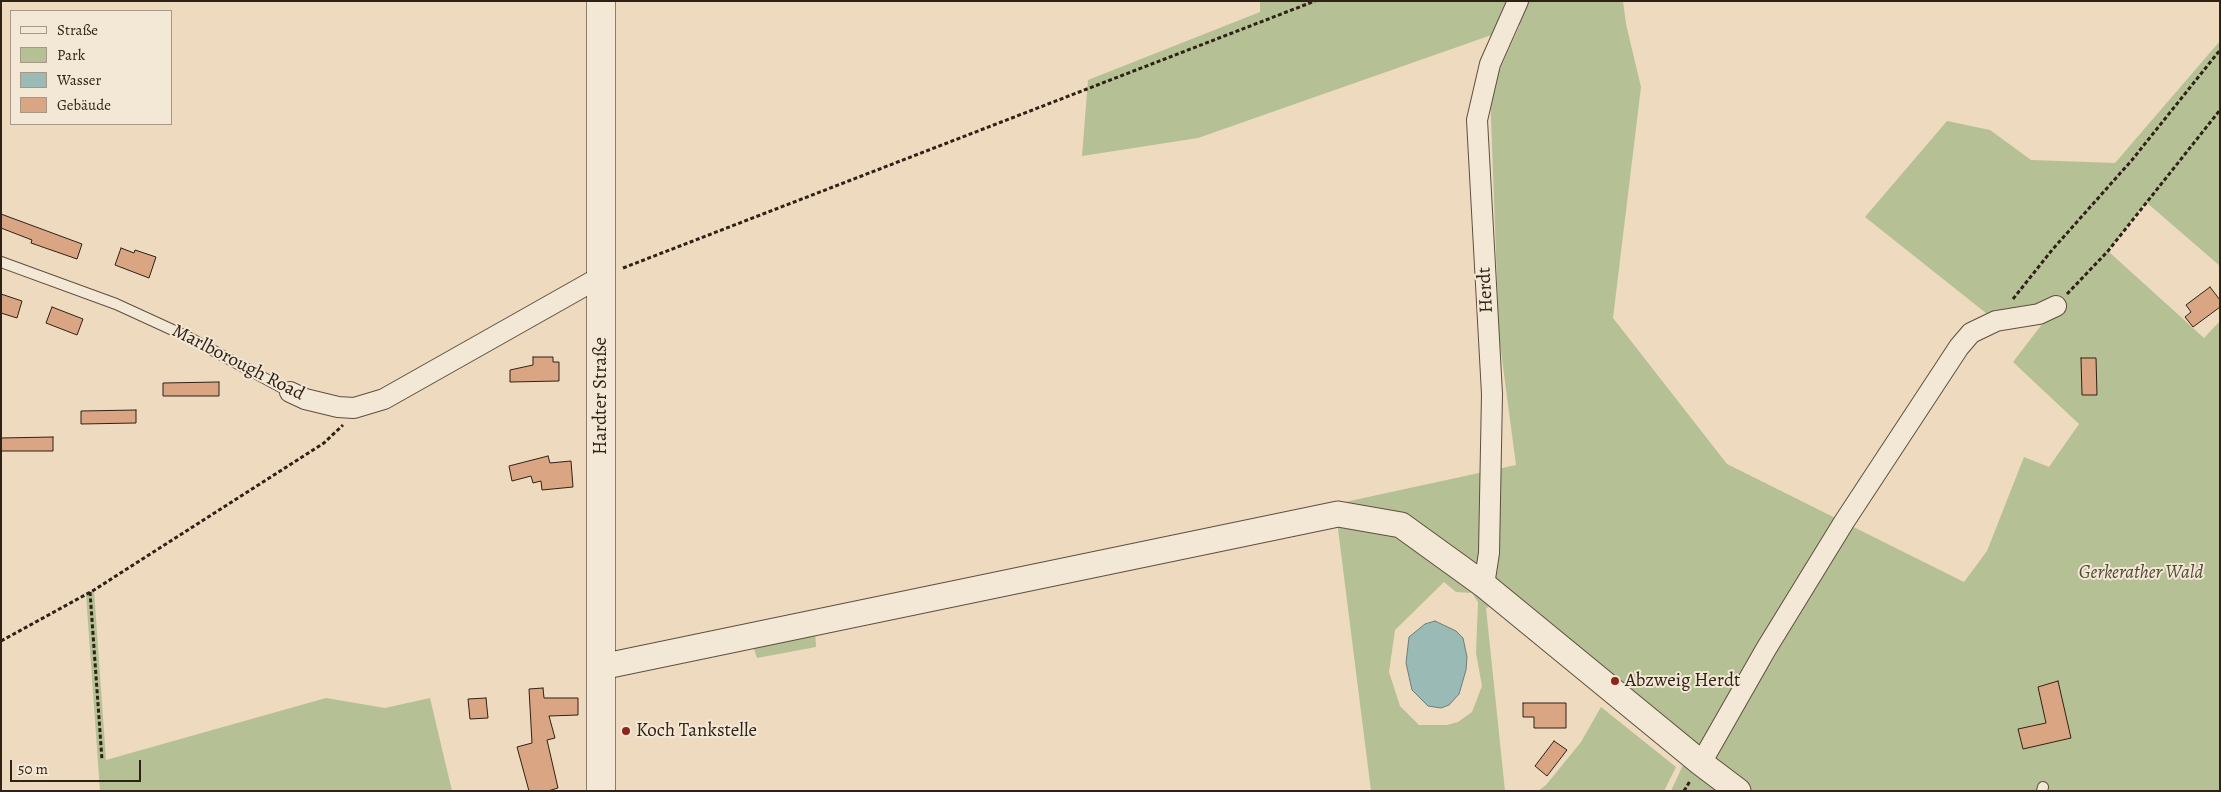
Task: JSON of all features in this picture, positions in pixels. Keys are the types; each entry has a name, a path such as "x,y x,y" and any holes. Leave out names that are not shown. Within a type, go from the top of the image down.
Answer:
{"main road":[{"name":"Hardter Straße","path":"601,1 601,791"}],"street":[{"name":"Herdt","path":"1484,585 1489,553 1492,394 1477,120 1490,64 1518,1"},
{"name":"Marlborough Road","path":"290,392 321,404 354,408 384,399 602,276"},
{"path":"1701,763 1766,649 1844,522 1959,347 1971,333 1996,321 2038,314 2056,306"},
{"path":"601,667 1338,514 1401,526 1484,585 1701,763 1738,791"}],"lane":[{"name":"Marlborough Road","path":"1,262 116,304 188,337 290,392"}],"path":[{"path":"602,276 1315,1"},
{"path":"1996,321 2052,250 2132,160 2220,50"},
{"path":"2056,306 2108,251 2220,110"},
{"path":"1,641 90,592 324,443 342,427 354,408"},
{"path":"90,592 102,760"}],"green space":[{"name":"Gerkerather Wald","path":"1260,1 1623,1 1626,24 1641,87 1613,318 1727,464 1964,582 1987,551 2024,457 2049,467 2079,424 2013,362 2056,306 1996,321 1865,217 1947,121 1990,130 2031,160 2115,163 2220,41 2220,266 2146,202 2108,251 2204,338 2220,321 2220,791 1671,791 1683,765 1493,605 1486,608 1505,791 1371,791 1337,521 1345,502 1516,465 1499,336 1490,91 1520,25 1198,138 1082,156 1088,80 1260,12","holes":["1444,582 1456,592 1472,593 1478,602 1476,653 1482,686 1472,712 1458,722 1447,725 1419,725 1400,706 1389,672 1395,630"]},
{"path":"94,590 106,760 326,698 385,708 430,698 452,791 100,791 86,594"},
{"path":"815,630 816,647 757,658 752,643"},
{"path":"1601,707 1676,767 1664,791 1538,791 1546,785 1581,742"}],"water":[{"path":"1435,621 1456,631 1463,638 1467,657 1466,670 1459,694 1449,705 1441,708 1428,706 1412,690 1406,663 1409,637 1425,624"}],"building":[{"path":"1,214 82,244 77,259 31,243 32,240 1,228"},
{"path":"121,248 134,253 135,250 156,257 149,278 115,265"},
{"path":"2210,287 2220,300 2220,307 2193,327 2185,317 2191,312 2186,305"},
{"path":"1,294 22,301 17,318 1,313"},
{"path":"52,307 83,319 77,335 46,323"},
{"path":"533,357 553,357 553,362 559,362 559,381 510,382 510,370 533,365"},
{"path":"2081,358 2096,358 2097,395 2082,395"},
{"path":"219,382 219,396 163,396 163,383"},
{"path":"136,410 136,423 81,424 81,411"},
{"path":"53,437 53,451 1,451 1,438"},
{"path":"548,456 550,463 571,461 573,487 542,490 541,481 533,483 531,476 512,481 509,466"},
{"path":"2058,681 2071,738 2023,749 2018,729 2046,723 2038,687"},
{"path":"543,688 544,698 578,698 578,715 549,716 555,738 547,740 558,788 548,791 529,791 517,747 532,743 529,689"},
{"path":"486,698 488,718 470,719 468,699"},
{"path":"1523,703 1566,703 1566,728 1534,728 1534,717 1523,717"},
{"path":"1554,741 1567,750 1547,776 1535,766"}],"place":[{"name":"Abzweig Herdt","path":"1615,681"},
{"name":"Koch Tankstelle","path":"626,731"}]}
